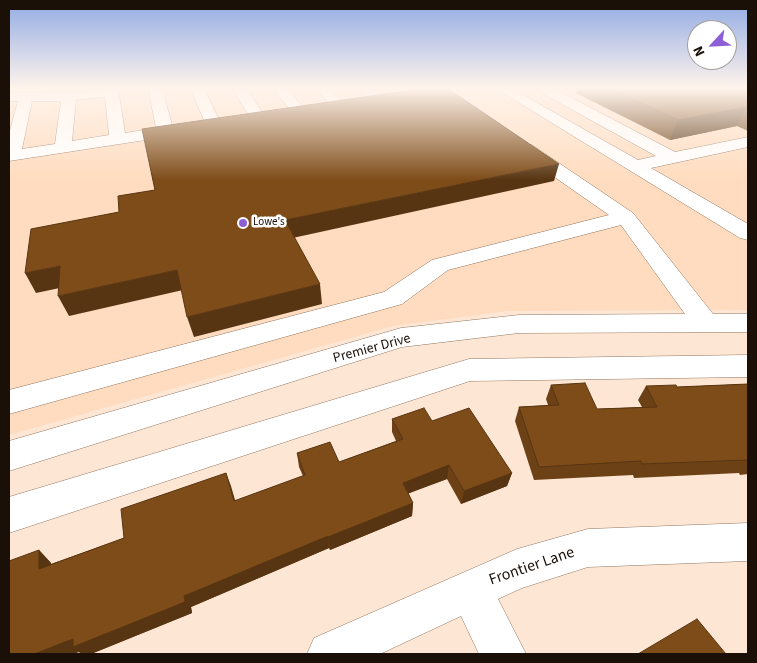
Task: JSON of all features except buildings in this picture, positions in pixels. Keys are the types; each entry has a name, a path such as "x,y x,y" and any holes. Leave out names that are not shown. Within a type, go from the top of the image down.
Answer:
{"street":[{"path":"20,119 10,156 251,119"},
{"path":"63,148 66,119"},
{"path":"115,119 118,139"},
{"path":"163,119 166,132"},
{"path":"211,119 213,124"},
{"path":"559,119 748,233"},
{"path":"600,119 672,158"},
{"path":"511,139 626,217 705,324"},
{"path":"635,166 748,142"},
{"path":"9,402 393,298 440,265 626,217"},
{"name":"Premier Drive","path":"9,456 401,338 518,324 748,323"},
{"path":"9,515 469,370 748,366"},
{"name":"Frontier Lane","path":"330,654 517,569 588,548 748,542"},
{"path":"470,590 503,654"}],"shaded area":[{"path":"9,119 748,119 748,310 508,311 393,326 9,435"}],"place":[{"name":"Lowe's","path":"243,223"}]}
